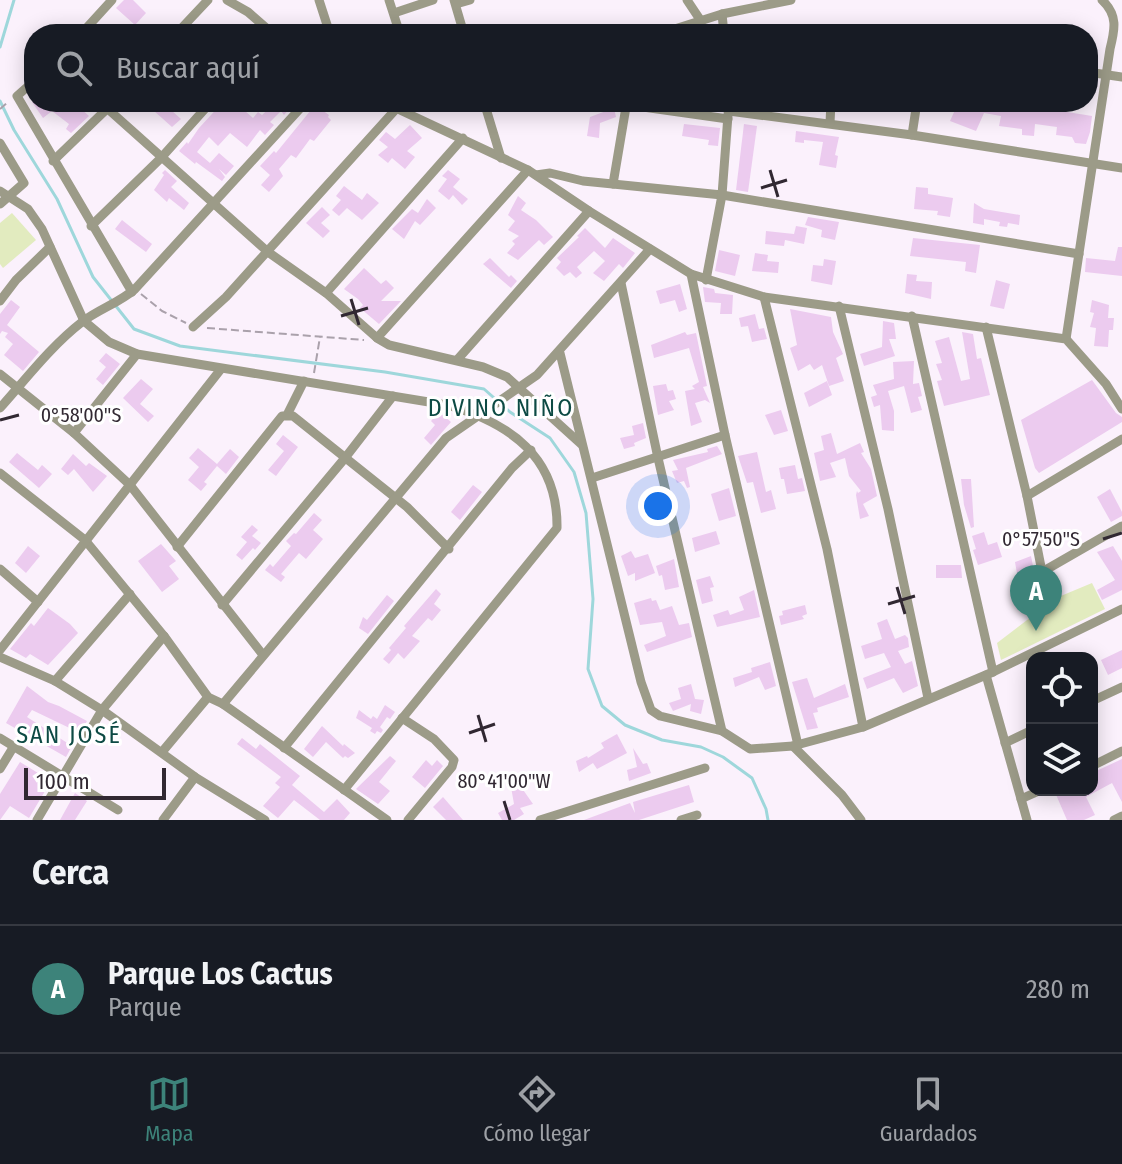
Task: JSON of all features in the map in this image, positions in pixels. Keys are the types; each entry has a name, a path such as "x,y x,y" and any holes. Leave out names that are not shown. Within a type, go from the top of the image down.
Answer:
{"street":[{"path":"90,24 112,0"},
{"path":"185,24 208,0"},
{"path":"227,0 262,24"},
{"path":"244,0 248,12"},
{"path":"319,0 327,24"},
{"path":"389,0 397,24"},
{"path":"394,13 433,0"},
{"path":"461,24 455,2 470,0"},
{"path":"687,0 701,21"},
{"path":"691,24 722,14 791,0"},
{"path":"1066,339 1115,30 1114,16 1102,0"},
{"path":"722,14 723,24"},
{"path":"1098,74 1122,77"},
{"path":"24,90 17,96 24,109"},
{"path":"26,112 91,226 133,291"},
{"path":"53,161 99,112"},
{"path":"115,112 161,158 268,252 326,293 377,338 389,345 457,360 507,377 516,390 581,444"},
{"path":"91,226 161,158 202,112"},
{"path":"0,408 84,321 123,300 133,291 297,112"},
{"path":"193,327 268,252 393,112"},
{"path":"403,112 532,173 650,249 706,280 764,297 1066,339 1106,384 1122,409"},
{"path":"487,112 501,158"},
{"path":"613,184 625,112"},
{"path":"706,280 722,195 728,112"},
{"path":"736,112 830,123 1122,168"},
{"path":"830,123 831,112"},
{"path":"912,135 915,112"},
{"path":"326,293 463,138"},
{"path":"0,143 24,183 5,193 0,204"},
{"path":"377,338 532,173 722,195 1079,254"},
{"path":"5,193 28,209 50,247 84,321 109,342 137,354 447,405 479,414 511,433 531,450 548,478 558,510 557,528 344,790"},
{"path":"457,360 589,211"},
{"path":"0,301 16,280 50,247"},
{"path":"223,704 446,438 516,390 560,353 650,249"},
{"path":"691,274 796,746 861,820"},
{"path":"621,283 722,731"},
{"path":"764,297 825,539 863,727"},
{"path":"839,306 888,509 928,698"},
{"path":"912,316 1005,743 1027,820"},
{"path":"986,327 1027,496 1048,602"},
{"path":"560,353 641,682 651,710 660,716 722,731 750,749 796,746 863,727 990,674 1122,609"},
{"path":"74,433 137,354"},
{"path":"0,650 221,369"},
{"path":"0,374 74,433 130,485 263,655"},
{"path":"287,415 304,381"},
{"path":"222,605 393,396"},
{"path":"177,547 282,416 287,415 293,416 396,499 449,549"},
{"path":"592,478 725,435"},
{"path":"1027,496 1122,439"},
{"path":"284,748 512,468 531,450"},
{"path":"0,473 85,540 164,636 208,697 223,704 387,820"},
{"path":"1042,572 1122,526"},
{"path":"0,569 38,602"},
{"path":"55,681 130,594"},
{"path":"37,820 102,710 164,636"},
{"path":"0,657 55,681 102,710 195,777 265,820"},
{"path":"1098,698 1122,687"},
{"path":"162,752 208,697"},
{"path":"402,718 434,739 454,760 452,767 408,820"},
{"path":"1005,743 1026,733"},
{"path":"0,738 118,810"},
{"path":"0,769 14,746"},
{"path":"1098,763 1122,751"},
{"path":"540,820 705,768"},
{"path":"163,820 195,777"},
{"path":"1021,799 1028,796"},
{"path":"245,820 252,811"},
{"path":"681,820 697,815"},
{"path":"1114,820 1122,816"}],"path":[{"path":"0,109 9,101"},
{"path":"133,291 193,327 362,341 377,338"},
{"path":"313,375 320,337"}],"green space":[{"path":"12,213 36,240 3,268 0,264 0,223"},
{"path":"1092,583 1105,609 1001,660 997,643 1056,598"}],"building":[{"path":"124,0 133,0 146,13 134,24 116,8"},
{"path":"53,112 84,112 89,116 71,133 66,129 69,124"},
{"path":"155,112 173,112 181,119 172,127"},
{"path":"214,112 246,112 253,118 258,112 262,115 265,112 280,112 270,122 274,125 265,135 260,130 247,147 230,133 218,146 209,137 197,152 210,163 219,153 234,166 226,175 219,169 225,177 222,181 179,151"},
{"path":"309,112 329,115 331,120 314,141 310,139 296,158 291,155 279,169 283,176 269,192 261,185 270,175 260,166 274,151 276,153"},
{"path":"615,112 616,117 600,123 599,138 587,136 590,117"},
{"path":"954,112 1067,112 1092,116 1086,144 1075,143 1072,137 1056,135 1057,127 1035,124 1034,136 1022,135 1022,129 999,126 1001,116 984,113 976,131 950,121"},
{"path":"684,124 720,128 718,146 708,145 709,140 682,136"},
{"path":"744,124 757,126 748,192 736,190"},
{"path":"410,125 422,138 407,151 415,157 405,169 392,158 388,163 378,155 388,147 379,140 386,132 395,139"},
{"path":"796,131 839,137 836,168 819,165 823,142 795,142"},
{"path":"165,170 177,181 171,187 189,203 184,210 169,198 167,202 154,190"},
{"path":"448,170 460,179 453,187 468,199 462,205 453,195 449,200 438,191 447,179 442,176"},
{"path":"344,186 362,200 367,193 379,203 362,220 347,208 339,216 332,210 341,200 336,196"},
{"path":"916,187 928,188 928,194 953,198 950,217 937,215 938,211 914,209"},
{"path":"518,196 526,203 521,210 553,237 544,245 539,240 518,260 507,253 515,244 512,241 519,236 508,230 515,221 508,215"},
{"path":"427,199 436,208 420,225 415,221 404,239 392,229 412,209 418,213"},
{"path":"974,203 984,209 1020,215 1019,225 1008,223 1007,227 999,226 1000,222 984,219 984,225 973,223"},
{"path":"322,207 330,215 321,223 330,231 323,238 306,223"},
{"path":"808,217 839,222 835,240 821,237 822,230 805,225"},
{"path":"122,220 152,244 146,252 115,229"},
{"path":"796,226 807,228 804,244 785,240 784,246 765,244 766,231 794,234"},
{"path":"585,228 605,248 613,238 635,253 623,268 619,264 604,281 593,273 605,261 594,251 577,267 582,273 576,278 570,272 564,276 556,268 561,262 557,258"},
{"path":"913,238 980,245 976,273 965,271 966,262 910,256"},
{"path":"1118,247 1122,247 1122,276 1085,272 1086,258 1115,261"},
{"path":"719,250 740,255 735,276 715,271"},
{"path":"755,253 768,255 767,261 779,262 778,273 752,271"},
{"path":"490,258 517,281 511,288 483,264"},
{"path":"824,259 836,261 832,285 811,281 813,265 823,266"},
{"path":"364,268 381,284 386,280 394,288 381,301 401,301 379,324 360,308 363,305 358,299 344,289"},
{"path":"907,274 917,275 916,281 932,282 931,299 905,293"},
{"path":"996,280 1010,284 1004,309 990,306"},
{"path":"680,284 687,309 679,312 675,300 660,304 656,291"},
{"path":"703,287 714,289 715,293 733,295 732,314 720,314 721,303 705,302"},
{"path":"11,300 20,307 7,325 39,352 23,371 4,355 13,344 5,337 8,333 2,331 0,334 0,314"},
{"path":"1092,300 1109,305 1108,318 1114,318 1113,330 1109,330 1108,347 1094,346 1096,328 1090,327 1094,313 1090,312"},
{"path":"790,309 831,317 833,332 843,354 836,358 844,381 829,386 822,365 814,370 810,364 798,371 790,348 797,345"},
{"path":"755,314 759,329 764,328 767,339 752,342 748,326 741,327 739,318"},
{"path":"883,321 894,323 896,339 889,339 895,356 864,366 860,354 882,347"},
{"path":"685,332 687,335 696,333 707,386 703,387 710,403 705,400 695,403 702,422 691,426 685,391 695,389 692,386 699,382 689,348 654,358 651,345"},
{"path":"962,332 973,334 977,359 981,358 990,395 944,406 937,381 942,380 936,364 942,363 935,341 949,337 961,381 970,379"},
{"path":"106,353 120,364 103,385 96,379 106,367 99,361"},
{"path":"914,361 913,384 919,383 922,396 918,397 922,410 911,413 904,386 888,391 894,411 894,431 882,430 880,405 874,407 871,397 877,395 873,385 894,379 893,362"},
{"path":"141,379 153,389 140,404 154,416 148,422 123,398"},
{"path":"1092,380 1122,417 1122,422 1039,473 1021,420"},
{"path":"827,381 832,395 809,407 804,393"},
{"path":"666,384 668,391 673,390 676,399 669,401 674,410 658,415 653,386"},
{"path":"781,410 788,431 774,435 765,415"},
{"path":"439,412 451,422 431,445 424,438 435,425 431,421"},
{"path":"643,423 646,438 624,449 620,438 634,435 632,426"},
{"path":"831,433 837,454 860,443 864,452 861,453 871,469 877,496 863,504 869,516 860,519 856,495 857,491 861,491 849,476 845,458 830,463 836,477 820,481 814,453 824,450 821,436"},
{"path":"283,435 298,447 276,476 268,470 284,451 276,444"},
{"path":"717,446 722,454 686,468 690,487 687,488 684,481 677,483 672,471 678,470 673,460 708,452 707,449"},
{"path":"198,448 217,464 230,449 239,457 226,474 217,466 201,491 188,480 199,467 189,458"},
{"path":"757,452 766,492 771,490 776,509 761,513 753,482 747,483 738,456"},
{"path":"17,453 38,470 42,465 52,474 39,488 9,462"},
{"path":"73,454 86,466 89,463 107,476 93,492 74,469 68,475 61,469"},
{"path":"795,465 805,491 787,494 779,468"},
{"path":"961,479 971,479 974,527 971,528 964,505"},
{"path":"473,485 482,492 460,520 451,512"},
{"path":"729,488 736,516 719,521 711,494"},
{"path":"1110,489 1122,512 1122,516 1111,522 1097,497"},
{"path":"314,513 322,520 313,530 323,539 306,559 299,553 281,574 285,577 281,582 265,570 270,564 273,567 291,546 286,541"},
{"path":"252,525 258,530 252,536 261,543 242,560 236,555 247,542 241,537"},
{"path":"716,531 720,544 695,552 692,538"},
{"path":"984,532 988,545 997,542 1002,557 978,565 972,536"},
{"path":"161,544 176,561 169,566 179,579 162,592 138,561"},
{"path":"28,546 40,556 26,573 15,563"},
{"path":"1113,546 1122,561 1122,590 1102,600 1097,590 1115,580 1097,552"},
{"path":"631,551 635,558 648,554 655,573 635,581 635,573 628,576 621,556"},
{"path":"1031,556 1036,581 1019,585 1015,562"},
{"path":"674,559 679,587 665,590 662,575 659,576 656,566"},
{"path":"936,565 961,565 962,578 936,578"},
{"path":"710,576 714,587 710,588 713,601 702,604 696,580"},
{"path":"436,589 441,594 434,604 441,610 432,621 428,618 412,636 420,641 404,659 398,653 389,664 383,659 391,650 389,648"},
{"path":"754,590 760,617 717,627 713,615 728,610 730,615 744,610 739,597"},
{"path":"387,595 394,601 368,634 359,628 363,617 367,620"},
{"path":"651,598 652,601 656,600 660,610 672,606 679,625 689,623 692,637 647,652 644,645 666,636 662,622 640,625 634,603"},
{"path":"805,605 807,614 802,616 804,619 781,625 779,616 783,615 782,611"},
{"path":"48,608 78,633 48,665 30,654 26,658 10,649"},
{"path":"887,619 895,639 905,635 908,638 909,647 898,651 905,664 912,661 918,686 903,693 894,678 867,689 863,678 891,667 884,653 865,659 861,646 882,639 877,623"},
{"path":"1122,650 1122,668 1108,675 1101,660"},
{"path":"770,662 776,686 765,690 759,677 735,687 733,678"},
{"path":"807,678 814,698 845,684 849,697 817,708 818,712 813,713 818,728 807,730 792,682"},
{"path":"691,684 695,699 704,700 701,714 690,711 691,704 673,711 669,703 681,699 678,688"},
{"path":"27,686 48,702 87,721 80,733 32,710 27,717 72,746 66,757 6,723"},
{"path":"385,705 395,712 380,727 383,730 381,733 370,731 372,728 356,718 359,710 371,719 373,716 377,719"},
{"path":"322,726 355,753 343,758 326,742 313,757 304,749"},
{"path":"617,734 627,753 597,769 593,763 579,772 576,761 604,748 601,743"},
{"path":"242,738 256,749 260,744 300,776 292,785 324,812 337,799 350,813 344,820 320,820 294,800 278,818 263,806 280,787 275,783 281,777 237,744"},
{"path":"633,748 643,764 647,763 651,773 629,781 627,770 637,767"},
{"path":"390,756 396,761 379,782 390,791 378,804 356,789"},
{"path":"1122,759 1122,802 1112,783 1098,791 1098,770"},
{"path":"426,760 432,766 437,760 443,766 425,788 412,777"},
{"path":"20,762 51,781 29,818 10,806 0,820 0,794"},
{"path":"519,784 533,804 520,808 524,814 514,820 502,820 498,813 514,804 511,787"},
{"path":"689,785 694,802 639,820 584,820 630,803 635,813 633,802"},
{"path":"75,793 87,801 75,820 60,820"},
{"path":"1057,796 1088,796 1095,815 1084,820 1067,820"},
{"path":"443,797 463,820 446,820 433,807"}],"waterway":[{"path":"0,47 14,0"},
{"path":"0,101 14,130 57,199 93,277 134,329 180,346 385,372 484,389 510,412 550,438 574,472 586,513 593,599 588,669 602,706 625,725 662,740 701,747 723,757 752,778 768,820"}],"place":[{"name":"Parque Los Cactus","path":"1036,631"}],"district":[{"name":"DIVINO NIÑO","path":"501,408"},
{"name":"SAN JOSÉ","path":"69,735"}]}
